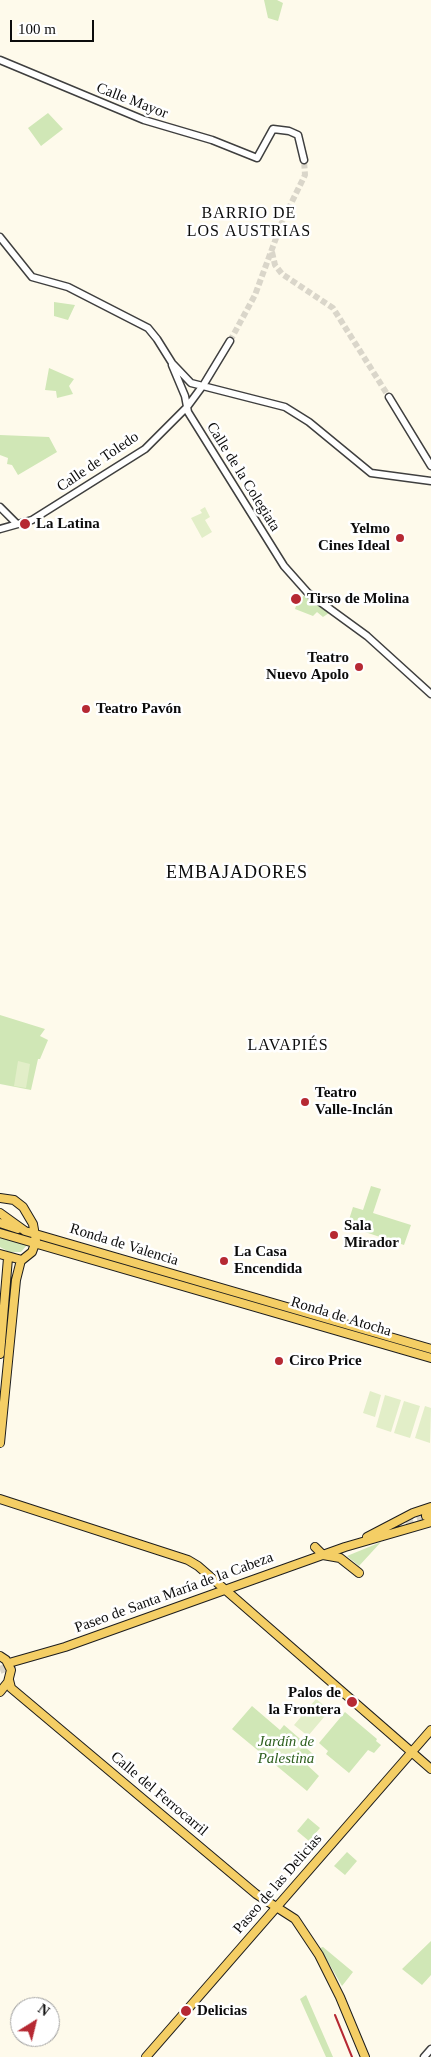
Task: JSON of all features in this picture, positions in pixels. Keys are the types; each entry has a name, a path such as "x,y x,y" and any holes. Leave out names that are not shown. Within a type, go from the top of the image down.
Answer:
{"main road":[{"path":"0,1198 14,1200 23,1207 29,1215 35,1233 36,1244 32,1252 21,1260 16,1279 0,1443"},
{"name":"Ronda de Valencia","path":"0,1213 25,1231 244,1299"},
{"path":"0,1223 25,1231"},
{"name":"Ronda de Valencia","path":"0,1233 244,1299"},
{"path":"0,1254 8,1258 21,1260"},
{"path":"0,1354 8,1258"},
{"name":"Ronda de Atocha","path":"244,1299 431,1349"},
{"name":"Ronda de Atocha","path":"244,1299 431,1358"},
{"path":"0,1500 188,1560 431,1769"},
{"name":"Paseo de Santa María de la Cabeza","path":"347,1546 413,1513 431,1507"},
{"name":"Paseo de Santa María de la Cabeza","path":"9,1662 66,1647 312,1558 347,1546 396,1533 429,1518"},
{"path":"312,1558 315,1547 323,1555 340,1558 359,1573"},
{"path":"0,1656 9,1662 11,1670 9,1680 0,1693"},
{"name":"Calle del Ferrocarril","path":"9,1680 12,1688 256,1894 295,1919 319,1955 340,1997 364,2057"},
{"name":"Calle del Ferrocarril","path":"0,1693 10,1694 26,1700"},
{"name":"Paseo de las Delicias","path":"146,2057 431,1730"}],"street":[{"name":"Calle Mayor","path":"0,60 144,120 212,140 257,158 273,129 282,129 298,135 304,160"},
{"path":"0,237 32,277 68,287 108,306 150,330 172,363 186,379 201,386 288,409 308,422 371,473 431,481"},
{"name":"Calle de Toledo","path":"14,525 39,516 139,454 187,407 204,384 230,341"},
{"name":"Calle de la Colegiata","path":"172,363 185,396 187,407 279,560 308,592 384,651 431,694"},
{"path":"389,397 431,466"},
{"path":"0,508 14,525 0,529"},
{"path":"424,2057 431,2049"}],"green space":[{"path":"264,0 277,0 283,3 278,21 268,18"},
{"path":"48,113 63,129 41,146 28,128"},
{"path":"54,302 75,305 68,320 54,316"},
{"path":"49,368 74,379 69,386 73,394 57,398 56,391 45,390"},
{"path":"0,435 49,437 57,452 18,475 12,465 7,464 8,458 0,455"},
{"path":"205,507 210,517 205,520 212,532 202,538 191,518 202,513 200,510"},
{"path":"305,595 329,613 323,617 317,612 313,616 295,609 298,600"},
{"path":"0,1015 45,1029 40,1036 48,1040 40,1059 38,1059 31,1090 0,1084"},
{"path":"18,1061 30,1064 26,1088 14,1086"},
{"path":"371,1186 381,1189 373,1213 411,1225 404,1245 347,1226 353,1207 363,1210"},
{"path":"0,1238 27,1245 21,1252 9,1252 0,1247"},
{"path":"370,1391 381,1395 375,1417 363,1413"},
{"path":"385,1395 401,1400 391,1432 376,1427"},
{"path":"404,1401 420,1406 410,1438 394,1433"},
{"path":"425,1406 431,1408 430,1443 415,1438"},
{"path":"381,1542 359,1566 347,1556"},
{"path":"316,1699 330,1710 308,1736 294,1725"},
{"name":"Jardín de Palestina","path":"252,1706 280,1730 284,1725 306,1744 304,1746 313,1754 305,1763 319,1776 307,1791 232,1729"},
{"path":"345,1712 377,1739 376,1741 381,1745 374,1753 368,1750 349,1773 326,1754 328,1751 319,1743"},
{"path":"285,1733 303,1747 289,1763 272,1748"},
{"path":"308,1818 320,1828 309,1841 297,1831"},
{"path":"347,1852 357,1861 345,1875 334,1866"},
{"path":"431,1941 431,1975 422,1985 402,1969"},
{"path":"323,1947 353,1972 342,1986 320,1948"},
{"path":"306,1995 333,2057 326,2057 300,1999"}],"tunnel":[{"path":"230,341 255,295 282,222 305,175 304,160"},
{"path":"272,252 275,265 282,274 333,308 389,397"},
{"path":"383,1531 426,1516"},
{"path":"0,1670 15,1664"}],"railway":[{"path":"335,2015 352,2057"}],"place":[{"name":"La Latina","path":"25,524"},
{"name":"Yelmo Cines Ideal","path":"400,538"},
{"name":"Tirso de Molina","path":"296,599"},
{"name":"Teatro Nuevo Apolo","path":"359,667"},
{"name":"Teatro Pavón","path":"86,709"},
{"name":"Teatro Valle-Inclán","path":"305,1102"},
{"name":"Sala Mirador","path":"334,1235"},
{"name":"La Casa Encendida","path":"224,1261"},
{"name":"Circo Price","path":"279,1361"},
{"name":"Palos de la Frontera","path":"352,1702"},
{"name":"Delicias","path":"186,2011"}],"district":[{"name":"BARRIO DE LOS AUSTRIAS","path":"249,223"},
{"name":"EMBAJADORES","path":"237,873"},
{"name":"LAVAPIÉS","path":"288,1046"}]}
